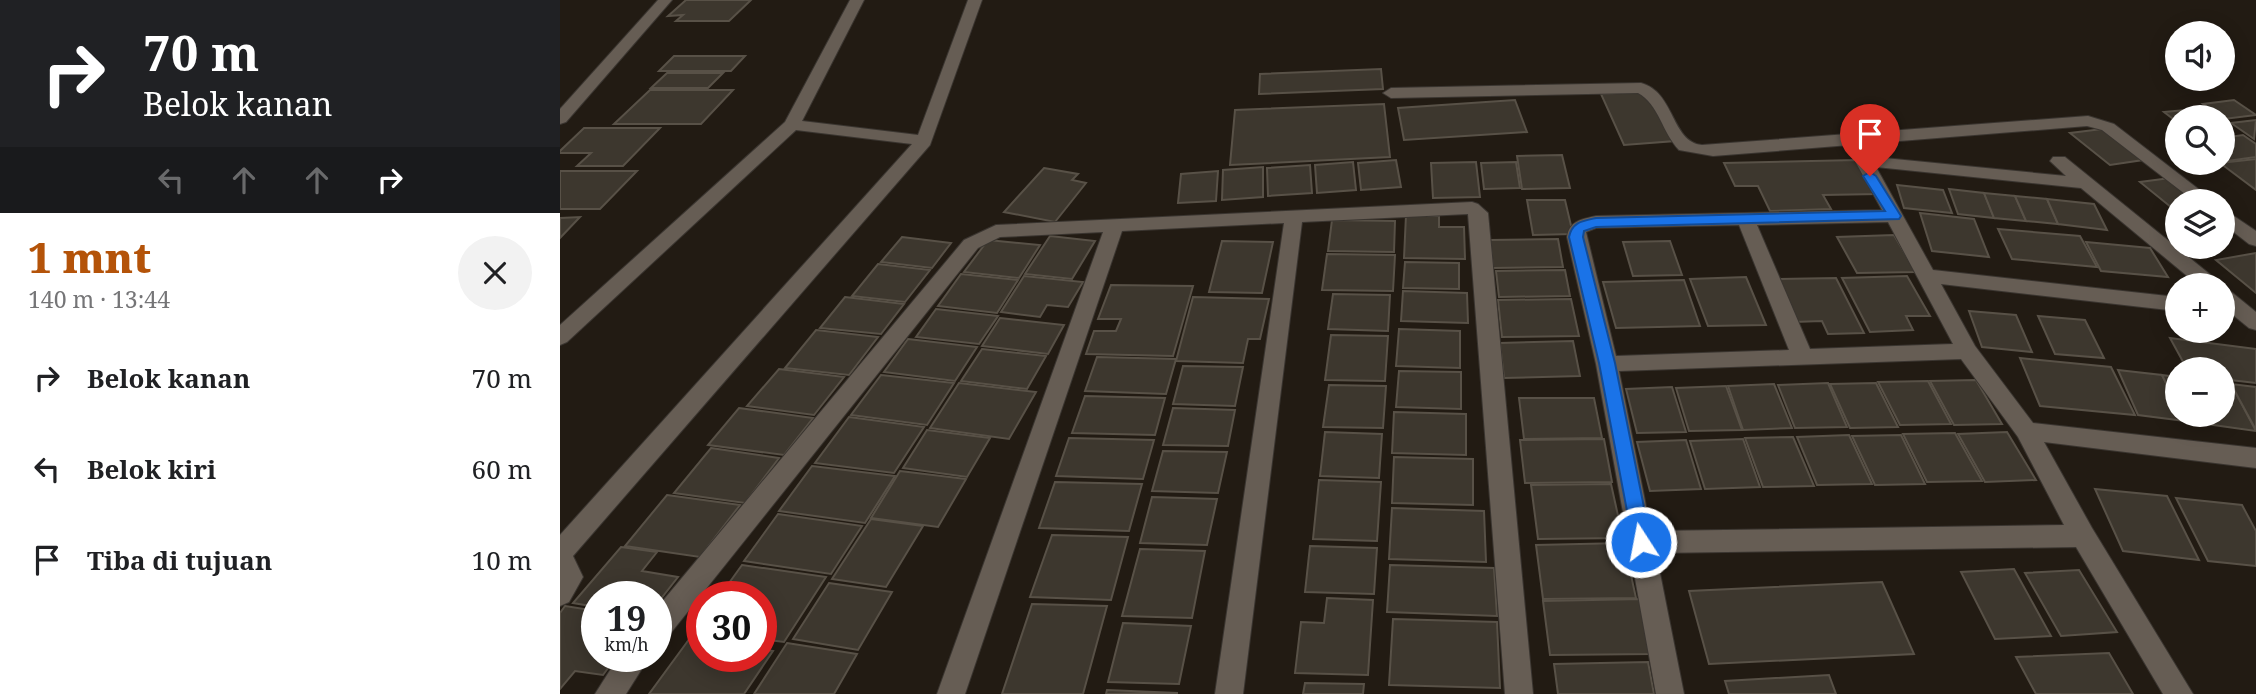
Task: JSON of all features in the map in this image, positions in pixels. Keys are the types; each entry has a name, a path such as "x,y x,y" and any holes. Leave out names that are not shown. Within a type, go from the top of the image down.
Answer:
{"street":[{"path":"560,119 665,0"},
{"path":"560,337 792,125 857,0"},
{"path":"560,594 570,577 560,554 924,141 975,0"},
{"path":"1391,93 1641,88 1653,95 1683,144 1693,150 1713,151 2088,121 2108,127 2190,189"},
{"path":"792,125 924,141"},
{"path":"2085,183 1864,161 1967,351 2026,431 2082,536 2179,694"},
{"path":"2059,161 2195,273"},
{"path":"672,610 971,244 996,231 1472,208 1479,213 1519,694"},
{"path":"1230,694 1294,216"},
{"path":"1670,694 1607,363 1576,237 1577,230 1583,225 1596,222 1894,216"},
{"path":"1746,219 1802,358"},
{"path":"2235,224 2256,240"},
{"path":"951,694 1114,227"},
{"path":"1927,276 2165,303"},
{"path":"1607,363 1967,351"},
{"path":"2026,431 2256,458"},
{"path":"1641,542 2082,536"},
{"path":"609,694 625,672"}],"building":[{"path":"686,0 751,0 729,21 676,21 683,15 668,16"},
{"path":"674,56 745,56 731,71 659,71"},
{"path":"1381,69 1383,89 1259,94 1260,74"},
{"path":"667,73 723,73 708,88 651,88"},
{"path":"650,90 733,90 701,124 614,124"},
{"path":"1648,91 1675,141 1624,145 1601,94"},
{"path":"1515,100 1527,132 1404,140 1398,108"},
{"path":"2234,100 2256,115 2235,118 2235,105 2203,104"},
{"path":"1384,104 1390,157 1230,165 1235,110"},
{"path":"2256,120 2254,139 2235,126 2235,123"},
{"path":"584,128 660,128 623,166 577,166 591,153 560,151"},
{"path":"2102,129 2143,160 2110,165 2070,133"},
{"path":"2243,135 2256,144 2256,157 2235,160 2235,136"},
{"path":"1562,155 1570,188 1522,189 1517,156"},
{"path":"2256,159 2256,190 2235,174 2235,161"},
{"path":"1396,160 1401,187 1361,190 1358,163"},
{"path":"1857,160 1878,194 1823,195 1831,209 1770,211 1758,186 1735,186 1724,163"},
{"path":"1353,162 1356,190 1317,193 1315,165"},
{"path":"1476,162 1480,197 1433,198 1431,163"},
{"path":"1516,162 1520,188 1484,189 1481,163"},
{"path":"1310,165 1312,193 1268,196 1267,168"},
{"path":"1263,167 1263,197 1222,200 1223,170"},
{"path":"1044,168 1078,174 1072,180 1086,183 1055,222 1004,212"},
{"path":"560,171 637,171 600,209 560,209"},
{"path":"1218,171 1216,201 1178,203 1181,174"},
{"path":"2170,178 2184,189 2165,189 2165,202 2140,182"},
{"path":"1897,185 1943,190 1952,213 1904,208"},
{"path":"1949,189 1984,193 1994,218 1958,214"},
{"path":"1984,193 2015,196 2026,221 1994,218"},
{"path":"2015,196 2047,199 2058,224 2026,221"},
{"path":"2047,199 2094,204 2107,230 2058,224"},
{"path":"1527,200 1565,200 1573,234 1533,235"},
{"path":"1920,213 1974,219 1989,257 1932,251"},
{"path":"1406,215 1439,216 1439,227 1464,227 1465,259 1404,258"},
{"path":"580,217 560,238 560,218"},
{"path":"1332,220 1395,221 1394,252 1328,251"},
{"path":"1998,229 2080,236 2097,267 2012,259"},
{"path":"1894,235 1916,272 1857,273 1837,237"},
{"path":"1050,236 1095,241 1072,279 1025,274"},
{"path":"902,237 951,243 932,268 881,262"},
{"path":"1558,239 1563,267 1493,268 1490,240"},
{"path":"988,240 1040,245 1019,278 964,272"},
{"path":"1222,241 1273,242 1262,293 1209,292"},
{"path":"1670,241 1682,275 1633,276 1623,242"},
{"path":"2086,242 2150,248 2166,273 2165,277 2101,271"},
{"path":"2256,253 2256,293 2216,260 2235,259 2235,257"},
{"path":"1327,254 1395,255 1393,291 1322,290"},
{"path":"1405,262 1459,263 1459,289 1403,288"},
{"path":"878,264 930,270 905,302 852,296"},
{"path":"1565,270 1570,296 1499,297 1496,271"},
{"path":"961,274 1018,280 997,313 938,306"},
{"path":"1024,276 1083,282 1068,307 1047,305 1040,317 1001,312"},
{"path":"1907,276 1930,316 1906,316 1913,330 1870,332 1842,278"},
{"path":"1746,277 1766,325 1708,326 1690,279"},
{"path":"1836,278 1864,333 1828,334 1822,321 1794,322 1775,279"},
{"path":"1684,280 1700,326 1616,328 1603,282"},
{"path":"1111,285 1193,286 1173,356 1086,354 1094,331 1116,331 1121,319 1098,319"},
{"path":"1403,291 1467,293 1468,323 1401,321"},
{"path":"1333,294 1390,295 1388,331 1328,329"},
{"path":"845,297 904,304 881,334 820,328"},
{"path":"1193,297 1269,299 1260,339 1248,339 1243,363 1176,361"},
{"path":"1571,299 1579,336 1502,337 1498,300"},
{"path":"936,309 998,316 979,344 916,337"},
{"path":"1969,311 2016,315 2032,352 1982,347"},
{"path":"2038,316 2085,320 2104,358 2055,354"},
{"path":"1000,318 1064,325 1048,354 982,346"},
{"path":"1399,329 1460,331 1460,368 1396,366"},
{"path":"816,330 878,337 849,375 785,368"},
{"path":"1331,335 1388,336 1385,381 1325,380"},
{"path":"908,339 977,347 955,381 884,372"},
{"path":"1573,341 1580,376 1504,378 1500,343"},
{"path":"2173,343 2209,343 2256,349 2256,383 2235,381 2235,357 2180,357"},
{"path":"982,349 1046,356 1027,389 961,381"},
{"path":"1097,357 1176,359 1166,394 1085,391"},
{"path":"2020,358 2111,367 2135,415 2040,406"},
{"path":"1183,366 1243,367 1235,406 1173,404"},
{"path":"779,369 844,377 814,415 747,406"},
{"path":"2118,370 2162,375 2165,381 2165,418 2138,415"},
{"path":"1399,371 1461,372 1461,409 1396,407"},
{"path":"881,375 954,383 927,425 851,415"},
{"path":"1976,380 2002,424 1954,425 1930,381"},
{"path":"1928,381 1951,424 1900,425 1878,382"},
{"path":"959,383 1036,392 1009,439 930,428"},
{"path":"1828,383 1847,427 1795,428 1778,385"},
{"path":"1876,383 1898,427 1850,428 1830,384"},
{"path":"1774,384 1792,428 1743,430 1728,386"},
{"path":"2235,384 2256,387 2256,430 2235,391"},
{"path":"1329,385 1386,386 1383,428 1323,427"},
{"path":"1726,386 1742,430 1689,431 1676,388"},
{"path":"1672,387 1686,432 1637,433 1626,389"},
{"path":"2235,392 2256,431 2228,427 2235,427"},
{"path":"1085,396 1165,398 1155,435 1072,433"},
{"path":"1519,398 1594,398 1602,438 1524,439"},
{"path":"739,408 813,418 784,455 708,445"},
{"path":"1173,408 1235,410 1228,446 1163,445"},
{"path":"1394,412 1466,414 1466,455 1392,453"},
{"path":"849,417 924,427 894,473 815,463"},
{"path":"927,430 990,438 967,477 903,468"},
{"path":"1325,432 1382,434 1379,478 1320,476"},
{"path":"2007,432 2036,480 1985,482 1958,434"},
{"path":"1955,433 1982,481 1927,482 1903,434"},
{"path":"1849,435 1872,484 1817,485 1797,437"},
{"path":"1901,435 1925,484 1875,485 1852,436"},
{"path":"1793,437 1814,486 1763,487 1745,438"},
{"path":"1069,438 1154,440 1143,479 1056,476"},
{"path":"1604,439 1612,482 1525,483 1520,440"},
{"path":"1743,439 1760,487 1705,489 1690,441"},
{"path":"1686,440 1701,489 1650,491 1637,442"},
{"path":"711,448 779,458 745,503 674,493"},
{"path":"1163,451 1227,452 1218,493 1152,491"},
{"path":"1394,457 1473,459 1473,505 1392,503"},
{"path":"812,466 895,476 865,523 779,511"},
{"path":"900,471 966,479 938,527 871,518"},
{"path":"1319,480 1381,482 1377,541 1313,539"},
{"path":"1055,482 1142,484 1129,531 1039,528"},
{"path":"1611,484 1623,538 1538,539 1531,485"},
{"path":"2095,489 2167,496 2199,560 2123,551"},
{"path":"667,495 740,505 700,557 625,546"},
{"path":"1152,497 1217,499 1207,545 1140,543"},
{"path":"2176,498 2242,505 2256,531 2256,566 2208,561"},
{"path":"1392,508 1484,511 1486,562 1389,559"},
{"path":"778,514 862,526 831,574 744,561"},
{"path":"871,519 923,526 886,587 832,579"},
{"path":"1052,535 1128,537 1111,600 1030,597"},
{"path":"1624,543 1636,598 1543,599 1536,545"},
{"path":"1310,546 1377,548 1374,594 1305,592"},
{"path":"621,547 657,552 642,571 678,577 672,585 672,581 592,581"},
{"path":"1140,549 1205,551 1192,618 1122,616"},
{"path":"742,565 826,577 784,642 777,641 777,581 730,581"},
{"path":"1390,565 1494,568 1497,616 1387,612"},
{"path":"2014,569 2051,636 1995,639 1961,572"},
{"path":"2079,570 2117,632 2061,636 2025,573"},
{"path":"1882,582 1914,654 1709,664 1689,591"},
{"path":"829,583 892,592 858,650 793,639"},
{"path":"581,594 581,604 573,603"},
{"path":"1327,598 1373,600 1368,675 1295,673 1301,622 1324,623"},
{"path":"1642,599 1653,654 1550,655 1543,601"},
{"path":"1032,604 1107,606 1083,694 1002,694"},
{"path":"565,606 581,608 581,672 575,671 560,689 560,613"},
{"path":"1393,619 1497,622 1500,688 1389,685"},
{"path":"1123,623 1191,626 1179,684 1108,682"},
{"path":"686,643 686,672 759,672 744,694 649,694 665,672 672,672 672,663"},
{"path":"787,643 857,654 834,694 754,694 768,672 777,672 777,658"},
{"path":"2109,653 2133,694 2036,694 2016,657"},
{"path":"1648,662 1654,694 1558,694 1554,664"},
{"path":"582,672 605,672 603,675"},
{"path":"1829,675 1836,694 1729,694 1725,681"},
{"path":"1305,683 1364,684 1363,694 1303,694"},
{"path":"1107,690 1178,693 1106,694"}],"route":[{"path":"1641,542 1607,363 1576,237 1577,230 1583,225 1596,222 1894,216 1870,176"}]}
